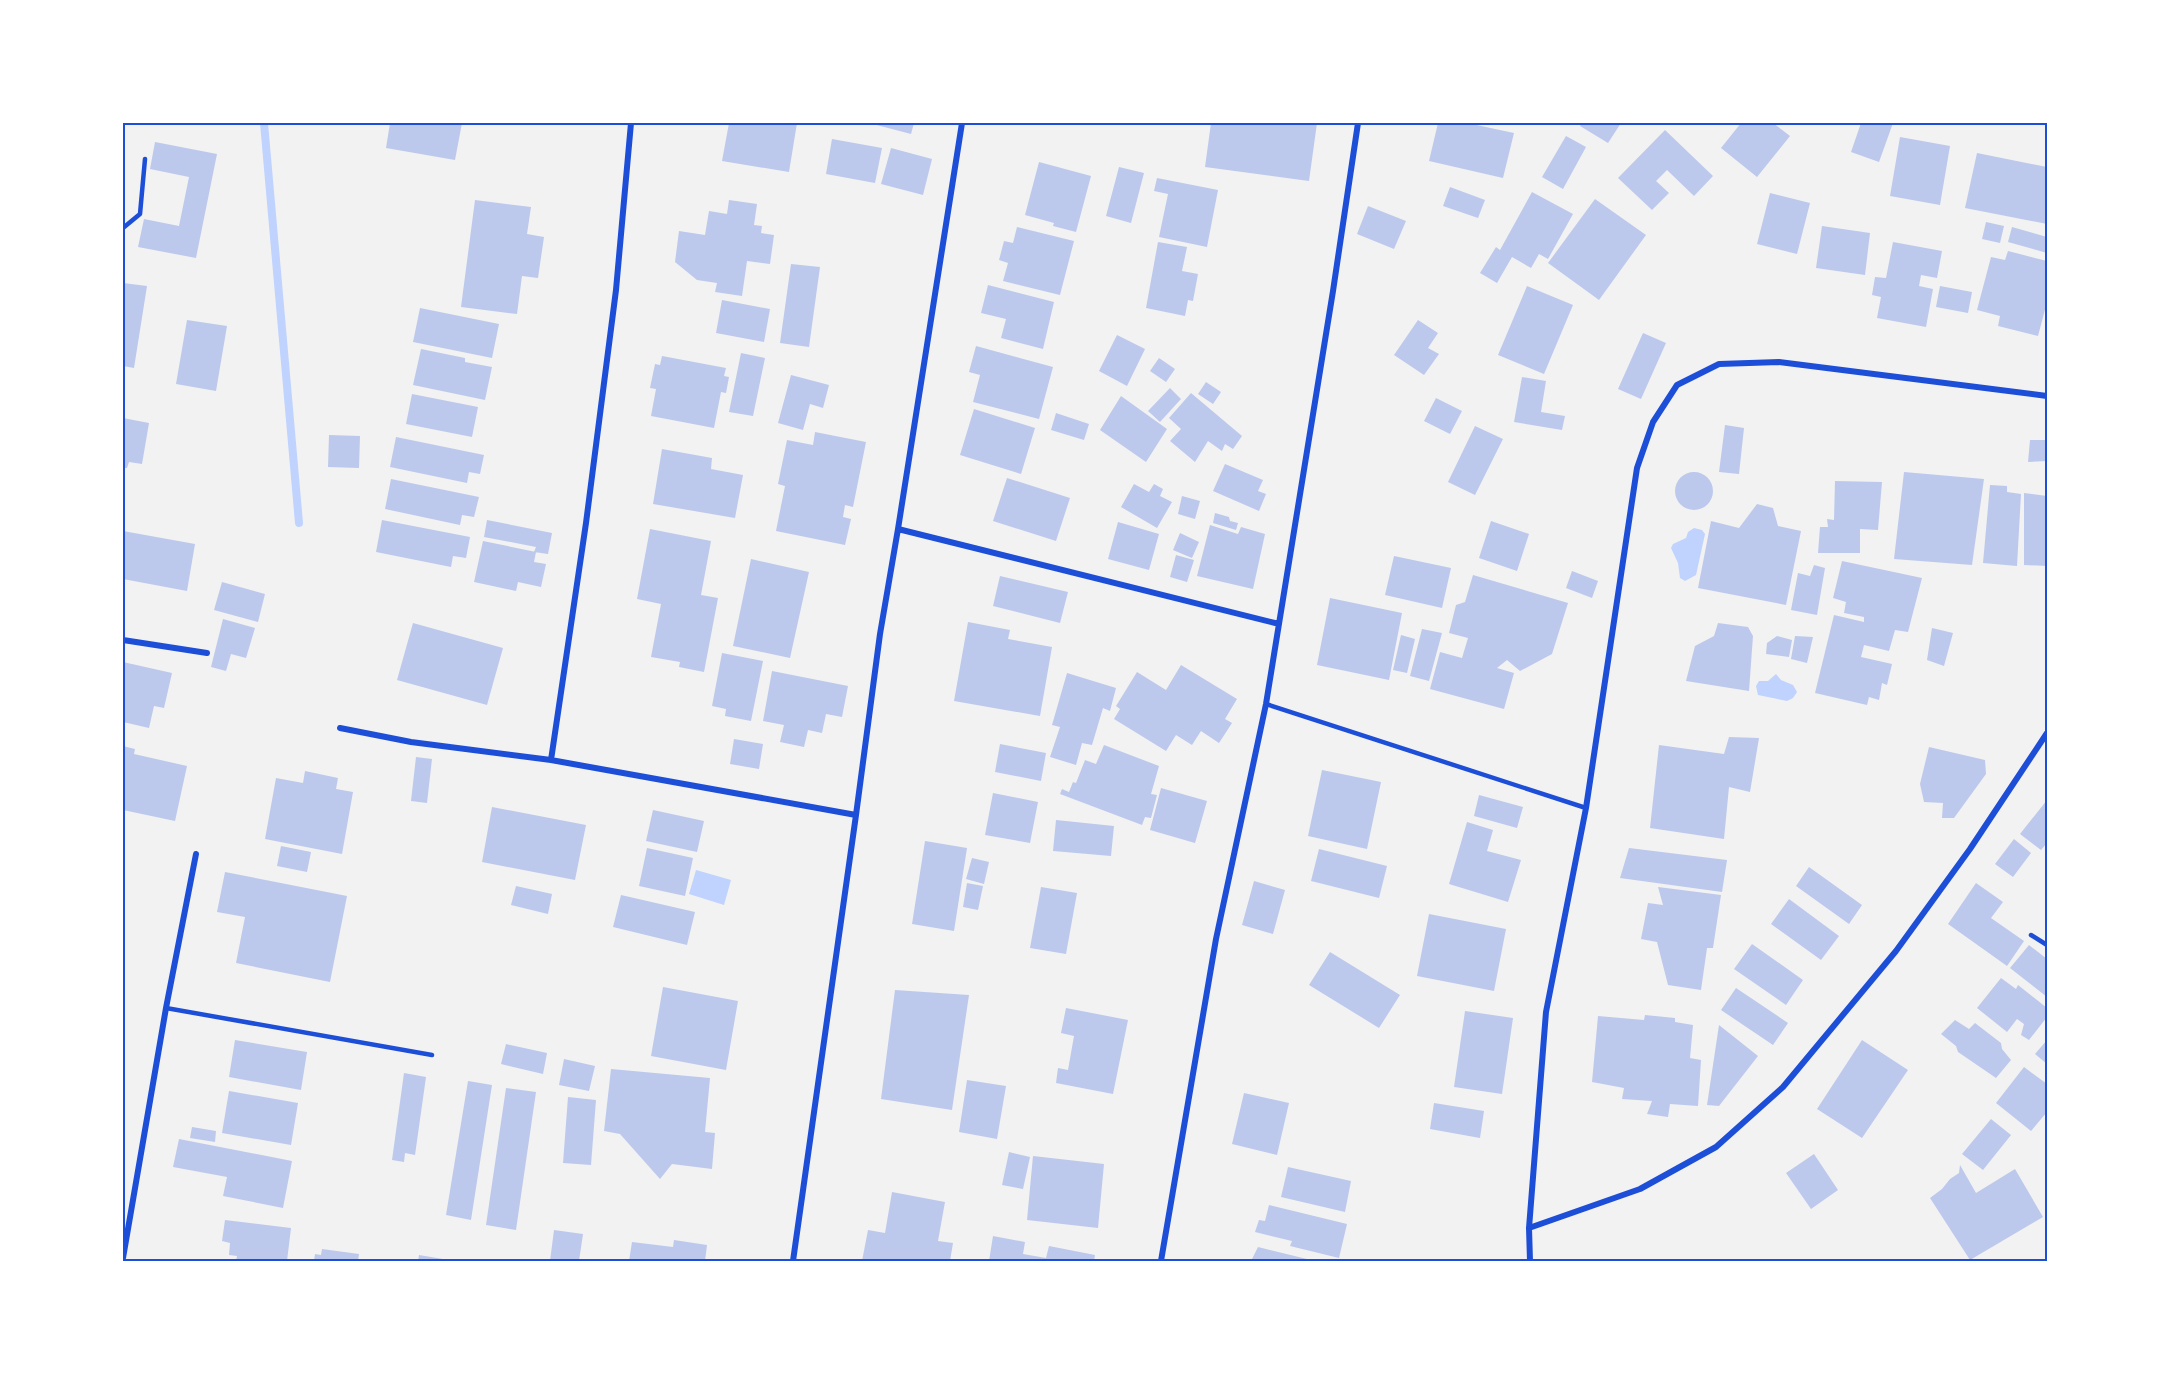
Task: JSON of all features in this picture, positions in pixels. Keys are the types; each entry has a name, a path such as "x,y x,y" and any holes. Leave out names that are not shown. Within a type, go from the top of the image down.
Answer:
{"street":[{"path":"551,760 586,523 616,290 631,123"},
{"path":"793,1261 880,634 962,123"},
{"path":"1161,1261 1216,939 1266,704 1334,291 1358,123"},
{"path":"1530,1261 1528,1228 1546,1012 1586,808 1637,468 1653,422 1677,385 1719,364 1779,362 2047,396"},
{"path":"898,529 1279,624"},
{"path":"123,640 207,653"},
{"path":"340,728 411,742 551,760 856,815"},
{"path":"1528,1228 1640,1189 1716,1148 1783,1088 1896,951 1970,849 2047,733"},
{"path":"123,1258 166,1008 196,854"}],"lane":[{"path":"123,228 140,214 146,159"},
{"path":"1266,704 1586,808"},
{"path":"2031,935 2047,945"},
{"path":"166,1008 432,1054"}],"water":[{"path":"1694,528 1702,530 1705,534 1696,575 1685,581 1680,578 1678,563 1671,548 1673,544 1686,538 1688,532"},
{"path":"1776,674 1781,680 1793,685 1797,692 1793,698 1787,701 1758,695 1756,686 1759,681 1768,681"},
{"path":"696,870 731,880 724,905 689,894"}],"building":[{"path":"390,123 462,123 455,160 386,148"},
{"path":"729,123 797,123 789,172 722,161"},
{"path":"869,123 914,123 911,134"},
{"path":"1211,123 1317,123 1309,181 1205,167"},
{"path":"1438,123 1467,123 1514,133 1503,178 1429,161"},
{"path":"1582,123 1621,123 1608,143 1580,126"},
{"path":"1741,123 1773,123 1790,136 1757,177 1721,148"},
{"path":"1861,123 1893,123 1879,162 1851,152"},
{"path":"1665,130 1713,176 1694,196 1667,170 1656,181 1669,193 1652,210 1618,178"},
{"path":"1566,136 1586,147 1563,189 1542,177"},
{"path":"1900,137 1950,146 1940,205 1890,196"},
{"path":"832,139 882,148 875,183 826,174"},
{"path":"155,142 217,154 196,258 138,247 144,219 179,226 189,177 150,169"},
{"path":"891,148 932,159 923,195 881,184"},
{"path":"1977,153 2047,167 2047,224 1965,208"},
{"path":"1039,162 1091,176 1076,232 1025,215"},
{"path":"1119,167 1144,173 1131,223 1106,216"},
{"path":"1157,178 1218,190 1207,247 1159,237 1168,194 1154,191"},
{"path":"1450,187 1485,200 1478,218 1443,206"},
{"path":"1532,192 1573,214 1548,259 1539,254 1531,268 1512,257 1497,283 1480,273 1496,247 1500,250"},
{"path":"1770,193 1810,203 1797,254 1757,244"},
{"path":"1595,199 1646,235 1599,300 1548,263"},
{"path":"475,200 531,207 527,234 544,237 538,278 522,276 517,314 461,307"},
{"path":"729,200 757,204 754,225 762,226 761,233 774,235 770,264 747,261 742,296 715,292 717,283 697,280 675,262 679,231 705,235 709,211 727,214"},
{"path":"1368,206 1406,221 1394,249 1357,234"},
{"path":"1986,222 2004,226 2000,243 1982,239"},
{"path":"1822,226 1870,233 1865,275 1816,268"},
{"path":"1017,227 1074,241 1060,295 1003,281 1008,263 999,260 1004,241 1013,243"},
{"path":"2012,227 2047,237 2047,253 2008,242"},
{"path":"1158,242 1187,247 1182,271 1198,274 1193,301 1188,300 1185,316 1146,308"},
{"path":"1893,242 1942,251 1937,278 1921,275 1919,286 1933,289 1926,327 1877,318 1881,297 1872,295 1875,277 1886,278"},
{"path":"2008,251 2047,261 2047,302 2038,336 1998,326 2000,316 1977,310 1991,257 2005,260"},
{"path":"791,264 820,267 809,347 780,343"},
{"path":"123,283 147,286 134,368 123,366"},
{"path":"988,285 1054,302 1043,349 1001,338 1006,319 981,313"},
{"path":"1527,286 1573,305 1544,374 1498,355"},
{"path":"1940,286 1972,292 1968,313 1936,307"},
{"path":"722,300 770,309 764,342 716,333"},
{"path":"420,308 499,324 492,358 413,342"},
{"path":"187,320 227,326 216,391 176,384"},
{"path":"1418,320 1438,333 1428,348 1439,354 1424,375 1394,355"},
{"path":"1643,333 1666,343 1641,399 1618,389"},
{"path":"1117,335 1145,349 1127,386 1099,371"},
{"path":"976,346 1053,367 1039,419 973,402 980,375 969,372"},
{"path":"421,349 465,358 465,362 492,367 485,400 413,385"},
{"path":"741,353 765,358 753,416 729,412"},
{"path":"662,356 726,368 724,376 729,377 726,393 721,392 714,428 651,416 656,389 650,388 655,364 660,365"},
{"path":"1159,358 1175,369 1166,382 1150,371"},
{"path":"791,375 829,385 823,408 810,404 803,430 778,423"},
{"path":"1522,377 1546,381 1541,412 1565,416 1562,430 1514,422"},
{"path":"1206,382 1221,392 1213,404 1198,394"},
{"path":"1170,388 1181,399 1160,422 1148,411"},
{"path":"1191,393 1242,436 1233,449 1225,444 1222,451 1208,441 1195,462 1170,441 1181,429 1169,418"},
{"path":"412,394 478,407 472,437 406,424"},
{"path":"1121,396 1167,429 1146,462 1100,430"},
{"path":"1436,398 1462,411 1450,434 1424,421"},
{"path":"974,409 1035,428 1021,474 960,455"},
{"path":"1056,413 1089,424 1084,440 1051,430"},
{"path":"123,418 149,423 142,464 129,462 127,468 123,468"},
{"path":"1725,425 1744,428 1739,474 1719,472"},
{"path":"1475,426 1503,439 1475,495 1448,482"},
{"path":"815,432 866,442 853,507 845,505 843,517 851,519 845,545 776,531 785,486 778,484 787,440 813,445"},
{"path":"329,435 360,436 359,468 328,467"},
{"path":"396,437 484,455 480,474 469,472 467,483 390,467"},
{"path":"2030,440 2047,440 2047,461 2028,462"},
{"path":"662,449 712,458 711,469 743,475 735,518 653,504"},
{"path":"1225,464 1263,480 1258,491 1266,494 1259,511 1213,491"},
{"path":"1694,472 1707,478 1713,491 1707,504 1694,510 1681,504 1675,491 1681,478"},
{"path":"1904,472 1984,479 1972,565 1894,559"},
{"path":"1007,478 1070,498 1056,541 993,521"},
{"path":"391,479 479,497 474,517 462,515 460,525 385,509"},
{"path":"1835,481 1882,482 1878,530 1860,529 1860,553 1818,553 1820,527 1828,527 1827,519 1834,520"},
{"path":"1134,484 1149,492 1154,484 1163,489 1160,496 1172,502 1157,528 1121,507"},
{"path":"1990,485 2007,486 2007,492 2021,494 2017,566 1983,563"},
{"path":"2024,493 2047,496 2047,566 2024,565"},
{"path":"1182,496 1200,501 1195,519 1178,514"},
{"path":"1757,504 1773,508 1778,526 1801,531 1786,605 1698,588 1711,521 1739,528"},
{"path":"1215,513 1229,517 1230,521 1238,523 1236,530 1213,523"},
{"path":"382,520 470,537 466,558 453,556 451,567 376,552"},
{"path":"487,520 552,533 548,554 534,552 536,547 484,537"},
{"path":"1491,521 1529,534 1517,571 1479,558"},
{"path":"1118,522 1159,534 1149,570 1108,559"},
{"path":"1210,525 1238,534 1241,527 1265,534 1253,589 1197,576"},
{"path":"650,529 711,541 701,595 718,598 704,672 679,667 680,662 651,657 661,604 637,599"},
{"path":"123,531 195,544 187,591 123,579"},
{"path":"1180,533 1199,542 1192,558 1173,550"},
{"path":"483,541 536,552 534,562 546,564 541,587 518,582 516,591 474,582"},
{"path":"1176,555 1194,560 1187,582 1170,577"},
{"path":"1394,556 1451,568 1442,608 1385,595"},
{"path":"751,559 809,572 790,658 733,646"},
{"path":"1842,561 1922,578 1908,632 1895,630 1889,651 1864,645 1861,657 1892,664 1887,685 1882,683 1879,700 1869,697 1867,705 1815,693 1834,615 1864,622 1864,617 1844,613 1846,602 1833,598"},
{"path":"1814,565 1825,568 1817,615 1791,610 1798,573 1810,576"},
{"path":"1572,571 1598,581 1592,598 1566,588"},
{"path":"1473,575 1568,603 1552,654 1520,671 1507,660 1497,668 1514,673 1504,709 1430,689 1440,652 1462,658 1468,638 1449,633 1456,605 1465,602"},
{"path":"1000,576 1068,592 1060,623 993,606"},
{"path":"222,582 265,594 258,622 214,610"},
{"path":"1330,598 1402,613 1389,680 1317,665"},
{"path":"223,619 255,628 246,658 231,654 226,671 211,667"},
{"path":"968,622 1010,630 1008,639 1052,647 1040,716 954,701"},
{"path":"413,623 503,648 487,705 397,680"},
{"path":"1718,623 1748,627 1753,636 1749,691 1686,681 1695,646 1714,636"},
{"path":"1932,628 1953,633 1944,666 1927,660"},
{"path":"1422,629 1442,633 1429,681 1410,676"},
{"path":"1401,635 1415,639 1407,673 1393,670"},
{"path":"1777,636 1792,640 1789,657 1766,654 1767,643"},
{"path":"1795,636 1813,637 1807,663 1791,659"},
{"path":"722,653 763,661 751,721 725,716 726,709 712,706"},
{"path":"123,662 172,673 164,708 154,706 149,728 123,722"},
{"path":"1181,665 1237,699 1225,719 1232,723 1219,743 1201,731 1192,745 1176,735 1166,751 1114,719 1120,709 1116,706 1137,672 1166,690"},
{"path":"772,671 848,686 842,717 826,714 822,733 808,730 804,747 780,742 784,725 763,721"},
{"path":"1067,673 1116,688 1110,711 1103,708 1092,745 1082,743 1076,765 1050,757 1060,727 1052,725"},
{"path":"1729,737 1759,738 1750,792 1729,787 1724,839 1650,828 1659,745 1724,754"},
{"path":"734,739 763,744 759,769 730,764"},
{"path":"1000,744 1046,753 1041,781 995,772"},
{"path":"1104,745 1159,766 1151,794 1157,795 1151,818 1145,817 1142,825 1060,794 1062,789 1069,792 1073,782 1076,783 1085,760 1096,764"},
{"path":"123,746 135,749 134,754 187,766 175,821 123,810"},
{"path":"1929,747 1985,760 1986,774 1954,818 1942,818 1943,803 1924,802 1920,784"},
{"path":"416,757 432,759 427,803 411,801"},
{"path":"1322,770 1381,782 1367,849 1308,836"},
{"path":"305,771 338,778 336,789 353,792 342,854 265,839 276,778 303,783"},
{"path":"1161,788 1207,801 1195,843 1150,830"},
{"path":"993,793 1038,802 1030,843 985,835"},
{"path":"1479,795 1523,807 1517,828 1474,816"},
{"path":"2047,800 2047,843 2041,850 2020,834"},
{"path":"492,807 586,825 575,880 482,862"},
{"path":"653,810 704,821 697,852 646,841"},
{"path":"1056,820 1114,826 1111,856 1053,851"},
{"path":"1467,822 1493,830 1487,851 1521,860 1508,902 1449,884"},
{"path":"2014,839 2031,853 2013,877 1995,864"},
{"path":"925,841 967,848 954,931 912,924"},
{"path":"281,846 311,852 307,872 277,866"},
{"path":"647,848 693,858 685,896 639,886"},
{"path":"1629,848 1727,860 1722,892 1620,878"},
{"path":"1319,849 1387,866 1379,898 1311,881"},
{"path":"972,858 989,862 984,884 966,879"},
{"path":"1809,867 1862,905 1849,924 1796,886"},
{"path":"225,872 347,896 330,982 236,963 245,917 217,912"},
{"path":"1254,881 1285,890 1273,934 1242,925"},
{"path":"967,883 983,886 978,910 963,907"},
{"path":"1976,883 2003,902 1991,918 2024,941 2007,966 1948,924"},
{"path":"516,886 552,894 548,914 511,905"},
{"path":"1041,887 1077,893 1066,954 1030,948"},
{"path":"1658,887 1721,895 1713,948 1707,948 1701,990 1668,985 1657,942 1641,939 1648,903 1663,905"},
{"path":"621,895 695,912 687,945 613,927"},
{"path":"1789,899 1839,936 1821,960 1771,924"},
{"path":"1429,914 1506,929 1494,991 1417,976"},
{"path":"1752,944 1803,980 1786,1005 1734,969"},
{"path":"2029,945 2047,959 2047,997 2010,968"},
{"path":"1330,952 1400,995 1379,1028 1309,985"},
{"path":"2001,978 2016,989 2018,985 2047,1008 2047,1017 2029,1040 2021,1035 2024,1024 2017,1019 2007,1032 1977,1008"},
{"path":"663,987 738,1001 726,1070 651,1056"},
{"path":"1736,988 1788,1023 1773,1045 1721,1010"},
{"path":"895,990 969,995 952,1110 881,1099"},
{"path":"1066,1008 1128,1020 1113,1094 1056,1083 1058,1068 1068,1070 1074,1036 1061,1033"},
{"path":"1465,1011 1513,1018 1502,1094 1454,1087"},
{"path":"1645,1015 1675,1018 1675,1022 1693,1025 1690,1058 1701,1060 1698,1106 1670,1104 1668,1117 1647,1114 1652,1101 1622,1099 1624,1088 1592,1082 1598,1016 1644,1020"},
{"path":"1955,1020 1969,1029 1975,1023 2001,1043 2002,1049 2011,1060 1996,1078 1958,1052 1956,1046 1941,1034"},
{"path":"1719,1025 1758,1056 1719,1106 1707,1105"},
{"path":"235,1040 307,1052 301,1090 229,1077"},
{"path":"1862,1040 1908,1070 1862,1138 1817,1109"},
{"path":"2047,1040 2047,1064 2035,1054"},
{"path":"506,1044 547,1053 543,1074 501,1064"},
{"path":"564,1059 595,1066 589,1091 559,1085"},
{"path":"2024,1067 2047,1084 2047,1112 2031,1131 1996,1103"},
{"path":"611,1069 710,1078 705,1132 715,1133 712,1169 672,1164 660,1179 620,1134 604,1131"},
{"path":"404,1073 426,1077 415,1155 405,1153 404,1162 392,1160"},
{"path":"967,1080 1006,1086 997,1139 959,1132"},
{"path":"468,1081 492,1085 471,1220 446,1215"},
{"path":"506,1088 536,1092 516,1230 486,1225"},
{"path":"229,1091 298,1103 291,1145 222,1133"},
{"path":"1244,1093 1289,1103 1277,1155 1232,1144"},
{"path":"568,1097 596,1100 591,1165 563,1163"},
{"path":"1434,1103 1484,1111 1480,1138 1430,1129"},
{"path":"1991,1119 2011,1135 1983,1170 1962,1154"},
{"path":"192,1127 216,1131 215,1142 190,1138"},
{"path":"179,1139 292,1161 283,1208 223,1196 227,1177 173,1167"},
{"path":"1009,1152 1030,1157 1023,1189 1002,1185"},
{"path":"1814,1154 1838,1190 1811,1209 1786,1173"},
{"path":"1033,1156 1104,1164 1098,1228 1027,1220"},
{"path":"1960,1165 1976,1193 2015,1169 2043,1217 1970,1260 1930,1198 1959,1173"},
{"path":"1288,1167 1351,1181 1345,1212 1281,1197"},
{"path":"892,1192 945,1202 938,1241 953,1243 950,1261 862,1261 868,1230 885,1233"},
{"path":"1269,1205 1347,1224 1339,1258 1290,1246 1292,1241 1255,1232 1259,1220 1265,1221"},
{"path":"225,1220 291,1228 287,1261 236,1261 237,1256 229,1255 230,1243 222,1241"},
{"path":"554,1230 583,1234 579,1261 550,1261"},
{"path":"993,1236 1025,1242 1023,1254 1046,1258 1049,1246 1095,1255 1094,1261 989,1261"},
{"path":"674,1240 707,1245 705,1261 629,1261 632,1242 673,1247"},
{"path":"1258,1247 1311,1260 1311,1261 1251,1261"},
{"path":"322,1249 359,1254 358,1261 314,1261 315,1254 321,1255"},
{"path":"419,1255 449,1260 449,1261 418,1261"}],"waterway":[{"path":"264,123 299,523"}]}
